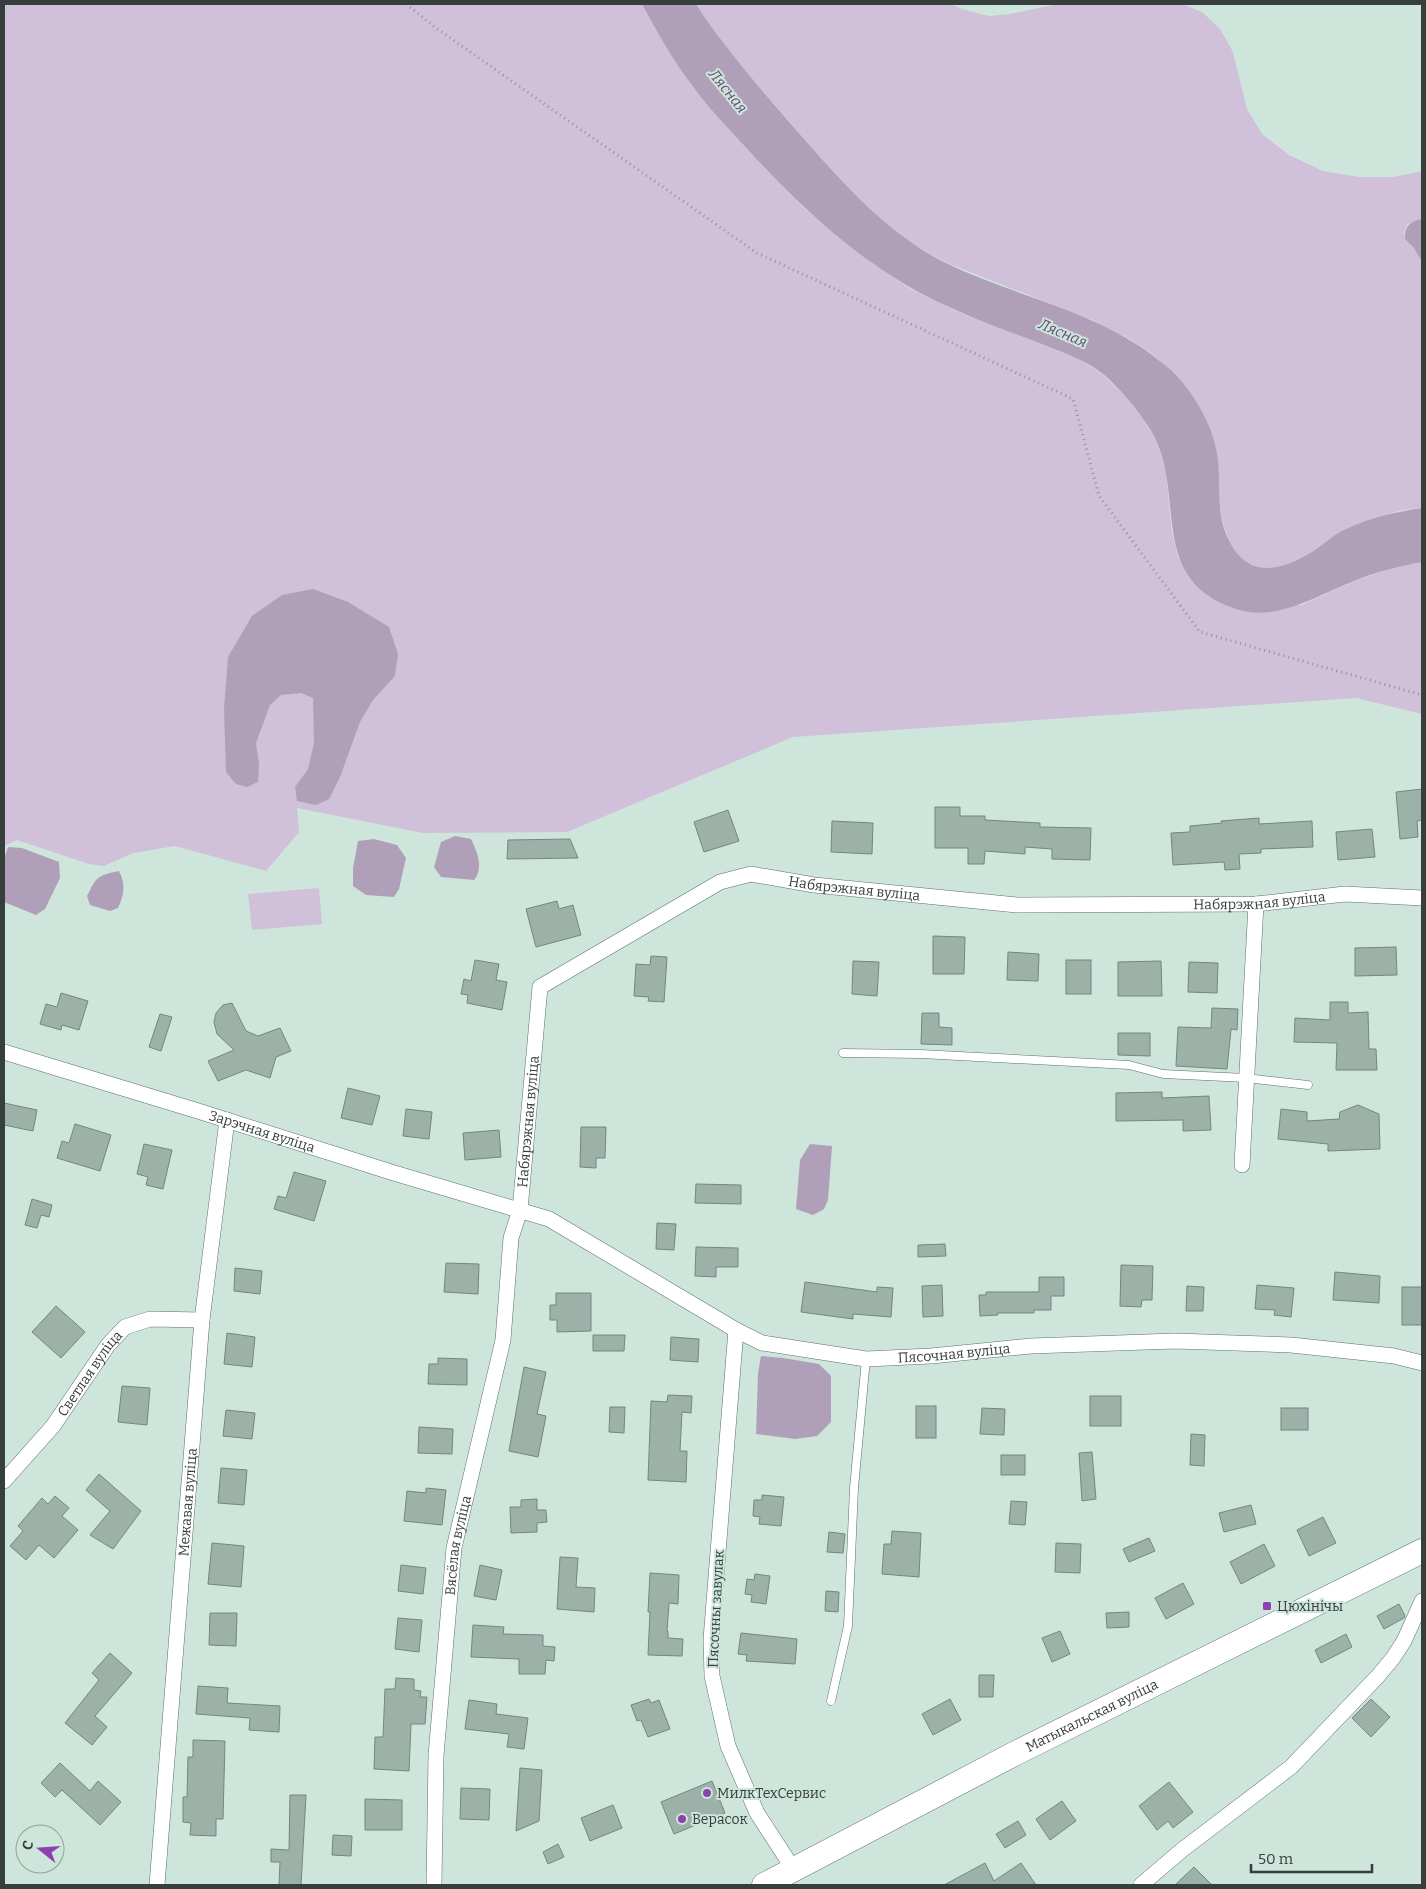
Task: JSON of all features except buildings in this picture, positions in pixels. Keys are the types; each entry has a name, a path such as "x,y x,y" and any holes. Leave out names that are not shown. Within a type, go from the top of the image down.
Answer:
{"main road":[{"name":"Матыкальская вуліца","path":"764,1885 1023,1750 1422,1553"}],"street":[{"name":"Набярэжная вуліца","path":"520,1210 540,987 720,882 751,874 814,885 1017,905 1256,904 1345,894 1422,898"},
{"path":"1242,1165 1256,904"},
{"name":"Зарэчная вуліца","path":"4,1052 520,1210"},
{"name":"Межавая вуліца","path":"157,1885 202,1320 228,1120"},
{"name":"Пясочная вуліца","path":"520,1210 548,1219 736,1330 762,1343 866,1359 931,1356 1031,1346 1175,1341 1291,1345 1394,1356 1422,1363"},
{"name":"Вясёлая вуліца","path":"434,1885 436,1755 454,1548 503,1340 511,1238 520,1210"},
{"name":"Светлая вуліца","path":"4,1481 53,1426 108,1345 125,1327 150,1319 202,1320"},
{"name":"Пясочны завулак","path":"736,1330 712,1639 712,1676 728,1746 735,1763 757,1813 794,1870"},
{"path":"1140,1885 1182,1850 1291,1767 1393,1658 1404,1641 1422,1601"}],"lane":[{"path":"843,1053 921,1054 1129,1064 1163,1074 1246,1078 1308,1085"},
{"path":"831,1701 848,1626 854,1488 866,1359"}],"path":[{"path":"406,4 436,28 756,253 1073,399 1099,496 1200,632 1422,695"}],"shaded area":[{"path":"4,4 642,4 693,87 765,168 803,207 838,237 874,265 911,289 956,311 1077,358 1102,374 1123,394 1143,419 1159,445 1166,473 1172,533 1178,557 1208,596 1231,608 1301,605 1357,580 1398,566 1422,562 1422,714 1356,698 793,737 567,832 423,833 297,808 299,832 266,871 175,846 133,853 104,866 89,864 17,840 4,846"},
{"path":"696,4 951,4 989,16 1010,14 1058,4 1182,4 1202,12 1220,29 1233,52 1247,109 1262,134 1289,155 1323,171 1359,177 1393,177 1422,171 1422,219 1408,224 1404,232 1405,239 1414,248 1422,262 1422,508 1387,514 1332,540 1288,564 1271,568 1257,566 1246,561 1230,541 1225,528 1219,498 1176,375 1155,356 1128,338 1092,320 947,263 911,243 877,216 845,185 733,57"},
{"path":"319,888 322,924 252,930 248,894"}],"water":[{"name":"Лясная","path":"642,4 696,4 741,66 808,144 862,201 901,235 946,263 975,276 1062,308 1119,334 1145,350 1171,370 1194,398 1211,431 1217,454 1222,522 1233,547 1245,561 1261,567 1278,567 1304,557 1337,534 1353,526 1382,516 1422,508 1422,562 1396,567 1371,575 1309,601 1278,611 1246,612 1230,607 1206,594 1190,578 1180,559 1174,538 1169,493 1159,447 1143,419 1118,389 1103,374 1080,360 988,324 911,288 861,255 837,236 772,175 707,105 673,57"},
{"path":"1422,219 1422,262 1414,248 1405,239 1405,235 1409,225 1414,221"},
{"path":"313,589 348,602 389,627 398,654 395,676 373,700 360,722 340,777 329,799 316,805 297,801 295,787 308,769 314,743 313,698 301,693 281,695 270,705 256,743 259,764 258,782 247,787 236,784 226,772 224,709 228,657 252,616 282,595"},
{"path":"455,836 471,839 479,865 479,870 474,880 441,877 434,867 441,842"},
{"path":"374,839 397,845 406,858 399,889 394,897 366,895 353,886 353,868 358,841"},
{"path":"8,847 22,848 59,862 60,878 45,909 36,915 4,902 4,859"},
{"path":"119,871 123,880 123,890 118,908 110,911 90,905 87,896 96,881 106,874"},
{"path":"810,1144 832,1146 828,1200 824,1209 813,1215 796,1209 800,1160"},
{"path":"761,1356 819,1364 831,1376 831,1422 817,1436 795,1439 756,1434 758,1373"}],"place":[{"name":"Цюхінічы","path":"1267,1606"},
{"name":"МилкТехСервис","path":"707,1793"},
{"name":"Верасок","path":"682,1819"}]}
